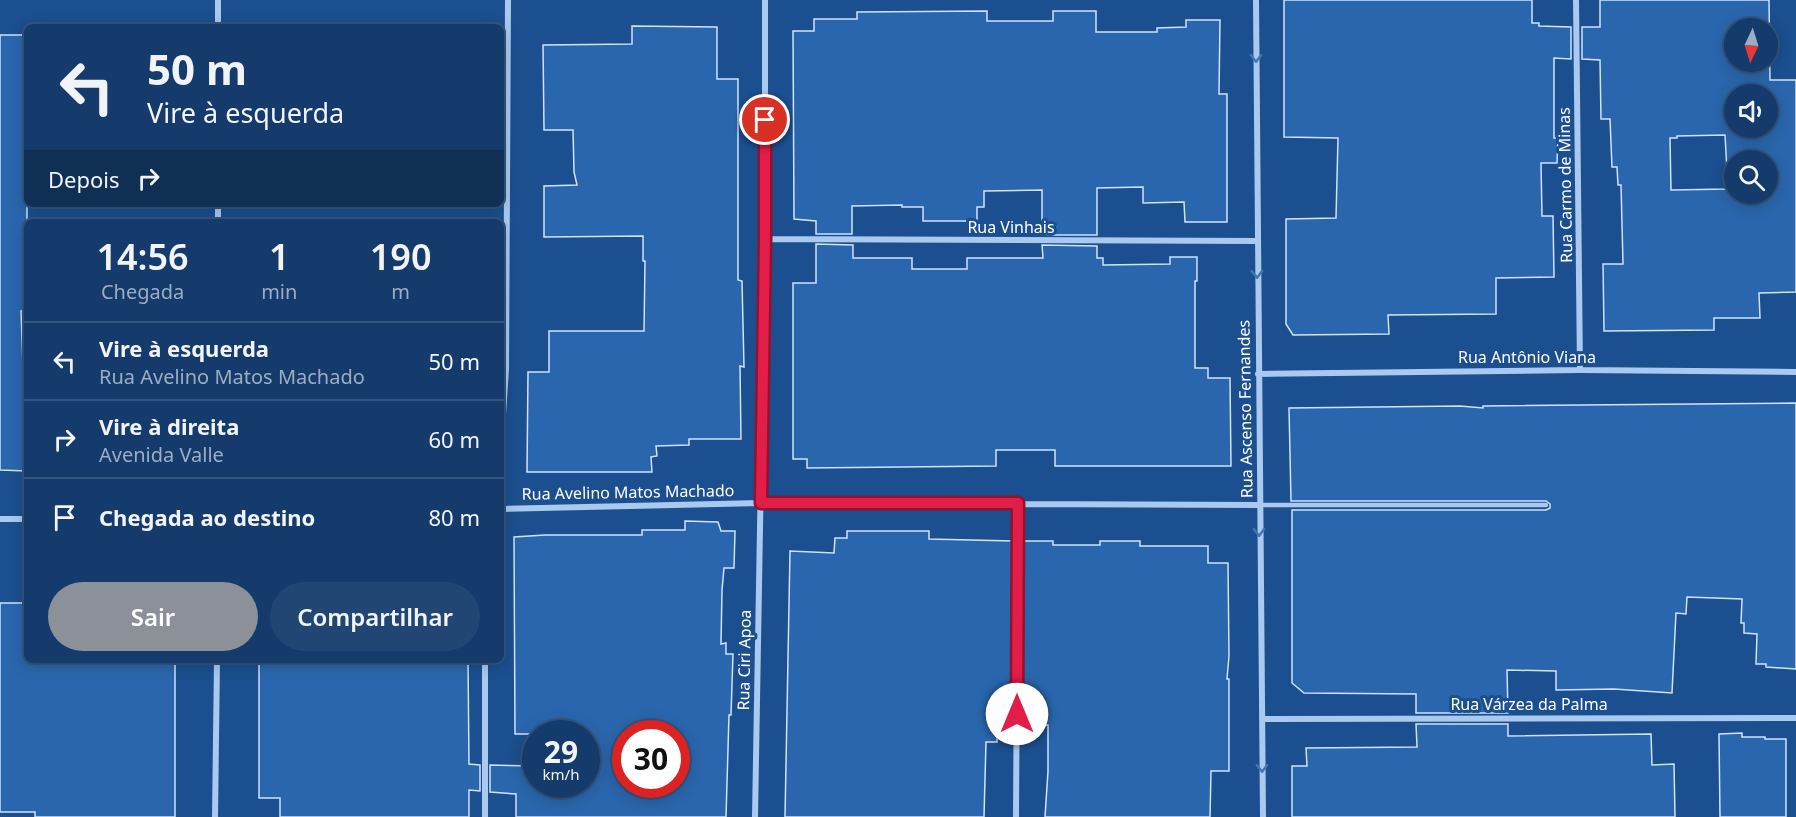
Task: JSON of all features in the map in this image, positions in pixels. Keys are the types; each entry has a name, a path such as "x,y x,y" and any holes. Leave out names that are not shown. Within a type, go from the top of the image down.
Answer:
{"street":[{"path":"218,0 218,24"},
{"path":"504,399 508,0"},
{"name":"Rua Ciri Apoa","path":"754,817 765,239 765,0"},
{"name":"Rua Ascenso Fernandes","path":"1256,0 1263,817"},
{"name":"Rua Carmo de Minas","path":"1576,0 1580,370"},
{"name":"Rua Vinhais","path":"765,239 1257,241"},
{"name":"Rua Antônio Viana","path":"1258,374 1580,370 1796,372"},
{"name":"Rua Avelino Matos Machado","path":"504,509 761,503 1259,505"},
{"path":"1016,817 1018,503"},
{"path":"0,519 24,519"},
{"path":"215,817 217,663"},
{"path":"485,663 485,817"},
{"name":"Rua Várzea da Palma","path":"1262,719 1796,718"}],"lane":[{"path":"1259,505 1546,505"}],"building":[{"path":"1284,0 1532,0 1532,23 1539,23 1539,26 1571,27 1571,59 1554,58 1554,138 1558,138 1557,163 1541,163 1542,216 1553,216 1554,277 1496,278 1496,314 1388,315 1389,334 1293,335 1286,324 1286,219 1336,218 1338,138 1284,137"},
{"path":"1600,0 1769,0 1769,18 1724,18 1724,72 1770,72 1770,80 1796,80 1796,292 1759,293 1760,318 1714,318 1714,330 1604,331 1603,264 1623,264 1621,185 1618,185 1617,167 1612,167 1610,119 1601,119 1600,60 1582,59 1582,27 1600,27","holes":["1724,84 1778,84 1778,138 1725,138 1726,150 1778,150 1778,204 1724,204 1724,189 1671,190 1670,138 1724,135"]},
{"path":"987,11 987,21 1053,21 1053,11 1096,11 1096,32 1157,32 1157,28 1186,27 1186,20 1220,20 1219,94 1227,94 1227,222 1185,222 1184,202 1143,203 1143,187 1097,188 1097,235 1042,235 1042,190 984,191 984,207 977,207 977,221 923,221 923,207 902,207 902,205 852,206 852,234 816,234 816,221 794,219 793,31 814,31 814,19 857,19 857,12"},
{"path":"632,26 717,27 717,79 738,79 738,280 742,281 744,367 740,366 741,439 689,439 689,445 656,446 657,456 651,457 652,472 527,472 528,372 549,372 549,331 644,331 643,236 544,237 544,186 577,185 574,172 573,130 544,130 543,45 632,44"},
{"path":"0,35 24,35 24,207 27,207 27,219 24,219 24,311 21,311 24,365 24,471 0,470"},
{"path":"816,244 853,245 853,258 912,258 912,269 967,269 967,258 1043,258 1042,245 1097,246 1097,258 1103,258 1103,265 1170,264 1170,257 1197,257 1195,368 1208,368 1208,378 1230,378 1231,466 1055,466 1055,450 996,450 996,466 807,468 807,459 793,459 793,283 816,283"},
{"path":"1796,403 1796,669 1756,664 1757,634 1744,633 1744,623 1741,623 1742,599 1687,597 1686,614 1676,613 1672,693 1614,689 1556,690 1556,671 1507,670 1508,713 1416,713 1416,694 1304,693 1292,683 1292,510 1546,510 1550,508 1550,504 1546,501 1291,501 1289,408 1460,406 1483,408 1483,406"},
{"path":"685,521 718,522 721,531 735,531 734,568 724,568 722,590 721,644 726,643 726,654 733,654 726,817 516,817 516,794 490,792 490,765 522,766 522,798 600,798 600,720 522,720 522,734 515,734 514,537 642,535 642,530 685,530"},
{"path":"847,531 929,531 929,539 1013,541 1011,726 997,727 997,742 986,742 984,817 785,817 790,551 834,553 835,538 847,538"},
{"path":"1023,541 1053,541 1053,545 1100,545 1100,541 1140,541 1140,546 1208,546 1208,563 1228,563 1229,771 1211,771 1210,817 1045,817 1048,725 1022,726"},
{"path":"0,603 24,603 24,663 175,663 175,817 35,817 35,812 0,812"},
{"path":"259,663 468,663 469,764 480,765 480,791 469,790 469,817 280,817 280,798 259,798"},
{"path":"1416,724 1508,724 1508,736 1651,734 1652,765 1674,764 1675,817 1292,817 1292,766 1307,766 1306,748 1417,747"},
{"path":"1742,733 1742,737 1786,739 1786,817 1720,817 1719,734"}],"route":[{"path":"765,120 761,503 1018,503 1017,714"}]}
